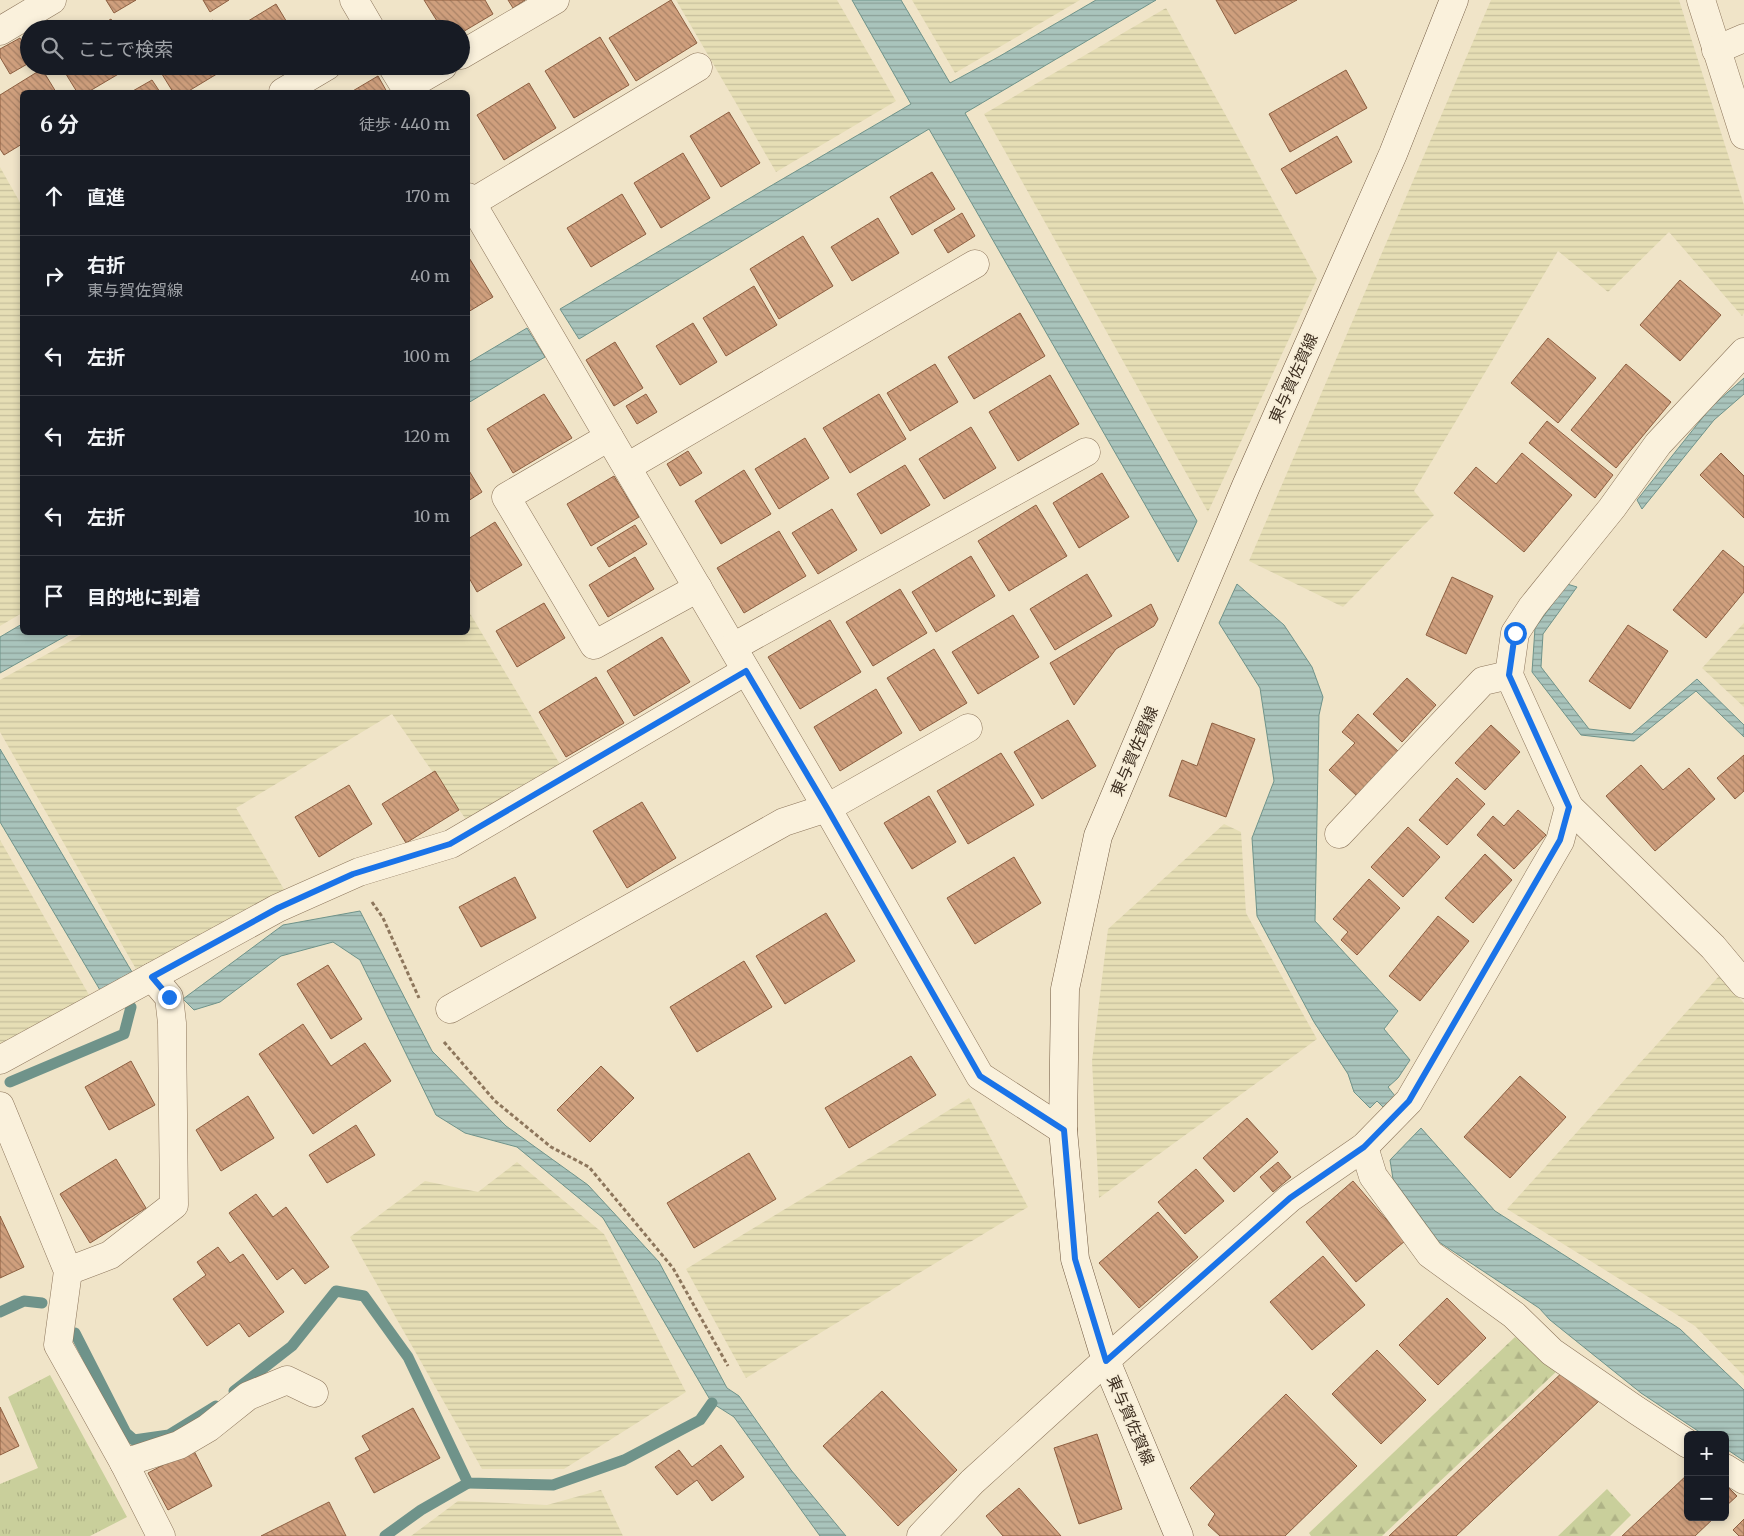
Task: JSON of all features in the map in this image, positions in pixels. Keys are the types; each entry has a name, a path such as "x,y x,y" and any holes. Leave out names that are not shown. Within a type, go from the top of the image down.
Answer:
{"street":[{"path":"0,30 52,0"},
{"path":"354,0 366,20"},
{"path":"470,50 555,0"},
{"name":"東与賀佐賀線","path":"1180,1536 1106,1361 1075,1259 1064,1130 1065,989 1098,836 1246,486 1393,154 1454,0"},
{"path":"1701,0 1744,135"},
{"path":"1716,50 1744,38"},
{"path":"470,201 698,67"},
{"path":"286,90 312,75"},
{"path":"402,82 420,75"},
{"path":"470,204 733,647 980,1076 1064,1130"},
{"path":"627,467 975,264"},
{"path":"1744,352 1658,444 1612,508 1532,607 1515,633 1509,675 1569,807 1713,947 1744,984"},
{"path":"609,437 506,497 594,644 698,588"},
{"path":"733,647 1086,452"},
{"path":"0,1060 278,908 353,874 450,844 746,671"},
{"path":"1339,834 1483,681 1509,675"},
{"path":"450,1009 784,822 827,808 968,728"},
{"path":"926,1534 972,1482 1106,1361 1290,1198 1364,1147 1409,1101 1560,840 1569,807"},
{"path":"68,1271 110,1255 174,1205 172,1023 169,997 152,977"},
{"path":"0,1106 68,1271 58,1345 124,1463 160,1536"},
{"path":"1364,1147 1373,1176 1430,1254 1514,1316 1552,1352 1684,1441"},
{"path":"124,1463 179,1446 208,1428 248,1396 288,1380 314,1392"},
{"path":"1729,1471 1744,1480"}],"path":[{"path":"353,874 383,918 423,1006"},
{"path":"440,1036 495,1100 552,1147 589,1167 673,1268 728,1366"}],"shaded area":[{"path":"676,0 837,0 896,101 776,172"},
{"path":"912,0 1080,0 955,73"},
{"path":"1491,0 1679,0 1744,205 1744,313 1742,316 1669,232 1608,292 1558,251 1414,491 1434,515 1343,607 1249,561"},
{"path":"1166,8 1317,279 1208,512 984,114"},
{"path":"0,167 20,202 20,614 0,626"},
{"path":"470,613 561,766 467,821 392,714 236,808 285,891 136,969 0,732 0,680 81,635 470,635"},
{"path":"1744,623 1744,707 1702,668"},
{"path":"1224,824 1241,832 1246,913 1317,1039 1099,1198 1092,1061 1108,929"},
{"path":"0,840 92,1000 0,1050"},
{"path":"1720,975 1744,1003 1744,1376 1695,1326 1507,1209"},
{"path":"969,1098 1028,1207 746,1378 686,1269"},
{"path":"517,1162 604,1234 686,1392 564,1469 482,1469 350,1237 425,1181 478,1192"},
{"path":"601,1490 623,1536 411,1536 458,1501 547,1505"}],"green space":[{"path":"1515,1337 1558,1370 1382,1536 1311,1536 1309,1533"},
{"path":"50,1375 127,1517 90,1536 0,1536 0,1484 38,1468 8,1397"},
{"path":"1607,1489 1631,1515 1610,1536 1558,1536"}],"water":[{"path":"852,0 901,0 950,83 1096,0 1156,0 965,113 1197,521 1178,562 929,129 579,339 560,309 911,104"},
{"path":"527,328 545,357 470,402 470,362"},
{"path":"1744,378 1744,394 1714,420 1642,509 1637,500 1711,407"},
{"path":"1237,584 1284,625 1312,667 1323,697 1319,715 1315,921 1398,1011 1384,1029 1410,1060 1398,1078 1388,1087 1395,1096 1383,1107 1377,1101 1370,1108 1354,1092 1348,1074 1314,1022 1257,916 1252,838 1274,781 1260,688 1219,623"},
{"path":"1567,584 1577,587 1543,634 1541,667 1589,729 1632,734 1697,679 1744,725 1744,737 1696,691 1634,741 1581,735 1532,672 1535,628"},
{"path":"20,625 20,635 67,635 0,673 0,637"},
{"path":"0,749 132,972 100,990 0,822"},
{"path":"360,911 432,1051 506,1126 588,1185 659,1262 727,1388 739,1396 791,1470 846,1536 820,1536 734,1417 712,1403 603,1218 517,1147 465,1133 436,1115 360,960 333,942 281,956 220,1002 194,1010 183,999 283,925"},
{"path":"1421,1128 1495,1211 1680,1329 1744,1390 1744,1461 1729,1451 1729,1431 1698,1431 1641,1393 1550,1320 1539,1308 1439,1242 1393,1179 1390,1160"}],"building":[{"path":"106,0 136,0 114,13"},
{"path":"203,0 229,0 210,12"},
{"path":"424,0 485,0 493,14 470,28 470,20 436,20"},
{"path":"508,0 525,0 513,8"},
{"path":"671,0 697,43 636,81 609,38"},
{"path":"1216,0 1297,0 1235,34"},
{"path":"276,4 286,20 250,20"},
{"path":"600,37 629,85 574,118 545,71"},
{"path":"20,38 20,68 10,74 0,57 0,49"},
{"path":"1346,70 1367,108 1290,152 1269,114"},
{"path":"32,75 46,75 55,90 20,90 20,145 4,155 0,149 0,95"},
{"path":"67,75 117,75 91,90 76,90"},
{"path":"163,75 215,75 190,90 172,90"},
{"path":"378,76 386,90 354,90"},
{"path":"152,80 159,90 134,90"},
{"path":"529,83 556,128 504,160 477,115"},
{"path":"729,112 760,163 721,187 690,136"},
{"path":"1337,136 1352,162 1296,194 1281,169"},
{"path":"683,153 710,198 661,228 634,183"},
{"path":"932,172 955,209 912,235 890,197"},
{"path":"622,194 646,234 591,267 567,228"},
{"path":"962,213 975,236 948,253 934,230"},
{"path":"878,218 899,253 852,281 831,247"},
{"path":"803,236 833,286 779,319 750,269"},
{"path":"470,259 493,297 470,311"},
{"path":"1680,280 1721,315 1680,361 1640,325"},
{"path":"754,286 777,325 726,356 703,318"},
{"path":"1020,313 1045,356 974,399 948,357"},
{"path":"693,323 717,362 680,385 656,346"},
{"path":"1548,338 1596,378 1558,423 1511,383"},
{"path":"615,342 643,388 614,406 586,360"},
{"path":"935,364 958,402 910,431 887,393"},
{"path":"1626,364 1671,402 1616,468 1571,430"},
{"path":"1050,375 1079,424 1018,461 989,412"},
{"path":"544,394 572,438 513,473 487,429"},
{"path":"646,394 657,412 637,424 626,406"},
{"path":"879,394 906,439 850,473 823,428"},
{"path":"1547,421 1613,475 1595,498 1529,443"},
{"path":"971,427 996,468 944,499 919,459"},
{"path":"805,438 829,478 779,509 755,469"},
{"path":"688,451 702,473 680,486 667,464"},
{"path":"1522,453 1572,495 1524,552 1454,493 1476,467 1496,484"},
{"path":"1721,453 1744,476 1744,518 1700,475"},
{"path":"905,465 930,505 881,534 857,494"},
{"path":"744,470 771,514 721,544 695,501"},
{"path":"470,472 482,492 470,500"},
{"path":"1102,473 1129,517 1079,548 1053,503"},
{"path":"614,476 639,517 591,546 567,504"},
{"path":"1036,505 1067,556 1009,591 978,541"},
{"path":"832,509 857,550 818,574 792,533"},
{"path":"495,522 522,565 477,592 470,580 470,538"},
{"path":"635,525 647,544 609,567 597,548"},
{"path":"779,531 806,576 744,613 717,568"},
{"path":"1723,550 1744,567 1744,592 1706,638 1673,610"},
{"path":"971,556 995,596 936,632 912,592"},
{"path":"635,557 654,589 608,617 589,585"},
{"path":"1087,574 1112,616 1055,650 1030,609"},
{"path":"1452,577 1493,596 1466,654 1426,635"},
{"path":"900,589 927,633 873,666 846,622"},
{"path":"544,603 565,638 517,667 496,631"},
{"path":"1151,604 1158,619 1154,626 1116,649 1074,705 1050,663"},
{"path":"1013,615 1039,657 978,694 952,652"},
{"path":"830,620 861,672 800,709 768,657"},
{"path":"1628,625 1668,651 1630,709 1589,681"},
{"path":"662,637 690,682 634,716 607,671"},
{"path":"934,649 967,703 920,731 887,678"},
{"path":"596,677 624,723 566,757 539,712"},
{"path":"1407,678 1436,705 1402,742 1373,714"},
{"path":"876,689 902,733 840,771 814,727"},
{"path":"1358,714 1399,752 1357,796 1329,770 1355,743 1342,732"},
{"path":"1068,720 1096,766 1042,799 1014,752"},
{"path":"1212,723 1255,739 1226,817 1169,796 1182,760 1197,766"},
{"path":"1491,725 1520,752 1485,790 1455,763"},
{"path":"1001,753 1034,805 968,844 937,791"},
{"path":"1744,755 1744,791 1735,799 1717,778"},
{"path":"1641,765 1663,790 1689,768 1715,799 1655,851 1606,796"},
{"path":"435,771 459,810 406,843 382,804"},
{"path":"1457,778 1485,804 1447,845 1419,820"},
{"path":"349,785 372,824 319,857 295,817"},
{"path":"929,796 956,842 912,869 884,823"},
{"path":"642,802 676,858 627,888 593,831"},
{"path":"1518,810 1546,835 1514,869 1477,835 1493,816 1504,826"},
{"path":"1408,827 1440,857 1403,897 1371,867"},
{"path":"1485,854 1512,880 1473,923 1445,898"},
{"path":"1014,857 1041,903 975,944 947,898"},
{"path":"515,877 536,918 481,947 459,907"},
{"path":"1369,879 1400,908 1357,955 1341,940 1348,932 1333,919"},
{"path":"826,913 855,961 785,1004 756,956"},
{"path":"1438,916 1469,941 1420,1001 1389,976"},
{"path":"744,961 772,1007 697,1052 670,1007"},
{"path":"328,965 362,1019 331,1039 297,984"},
{"path":"303,1024 331,1066 365,1043 391,1081 313,1134 259,1054"},
{"path":"911,1056 936,1095 849,1148 825,1108"},
{"path":"131,1061 155,1105 109,1130 85,1087"},
{"path":"601,1066 634,1098 590,1142 557,1110"},
{"path":"1520,1076 1566,1117 1510,1178 1464,1137"},
{"path":"248,1096 274,1138 221,1171 196,1130"},
{"path":"1247,1118 1278,1152 1234,1192 1203,1158"},
{"path":"356,1125 375,1155 327,1183 309,1155"},
{"path":"749,1153 776,1199 694,1248 667,1203"},
{"path":"116,1159 146,1208 90,1243 60,1194"},
{"path":"1278,1162 1291,1177 1273,1192 1260,1177"},
{"path":"1196,1169 1224,1201 1185,1234 1158,1202"},
{"path":"1353,1181 1405,1241 1356,1282 1306,1222"},
{"path":"256,1194 273,1217 286,1207 329,1267 305,1284 293,1268 277,1280 229,1213"},
{"path":"1158,1212 1198,1257 1139,1308 1099,1263"},
{"path":"0,1216 24,1267 0,1278"},
{"path":"218,1247 230,1263 243,1254 284,1312 249,1337 239,1323 207,1346 173,1299 206,1275 197,1262"},
{"path":"1323,1256 1365,1305 1312,1350 1270,1302"},
{"path":"1447,1298 1486,1338 1438,1385 1399,1345"},
{"path":"1377,1350 1426,1400 1381,1444 1332,1394"},
{"path":"1568,1367 1599,1401 1456,1536 1389,1536"},
{"path":"882,1391 957,1470 898,1526 823,1446"},
{"path":"1286,1394 1357,1466 1285,1536 1220,1536 1208,1525 1215,1514 1190,1488"},
{"path":"0,1407 19,1446 0,1455"},
{"path":"413,1408 440,1458 374,1493 355,1458 370,1450 362,1436"},
{"path":"1097,1434 1122,1509 1079,1524 1054,1448"},
{"path":"721,1445 744,1477 712,1501 697,1480 677,1495 655,1467 679,1450 692,1467"},
{"path":"193,1449 212,1486 168,1510 148,1473"},
{"path":"1684,1478 1684,1521 1711,1521 1695,1536 1622,1536"},
{"path":"1019,1488 1061,1536 1003,1536 986,1516"},
{"path":"1729,1488 1737,1496 1729,1503"},
{"path":"329,1502 346,1536 261,1536"},
{"path":"1744,1519 1744,1536 1739,1536 1733,1530"}],"waterway":[{"path":"10,1082 124,1034 131,1007"},
{"path":"234,1391 292,1346 336,1291 364,1296 408,1357 468,1483 553,1485 624,1460 700,1420 712,1403"},
{"path":"0,1312 24,1301 42,1303"},
{"path":"75,1333 126,1433 134,1440 169,1435 216,1406"},
{"path":"385,1536 421,1510 468,1483"}],"route":[{"path":"169,997 152,977 278,908 353,874 450,844 746,671 827,808 980,1076 1064,1130 1075,1259 1106,1361 1290,1198 1364,1147 1409,1101 1560,840 1569,807 1509,675 1515,633"}]}
